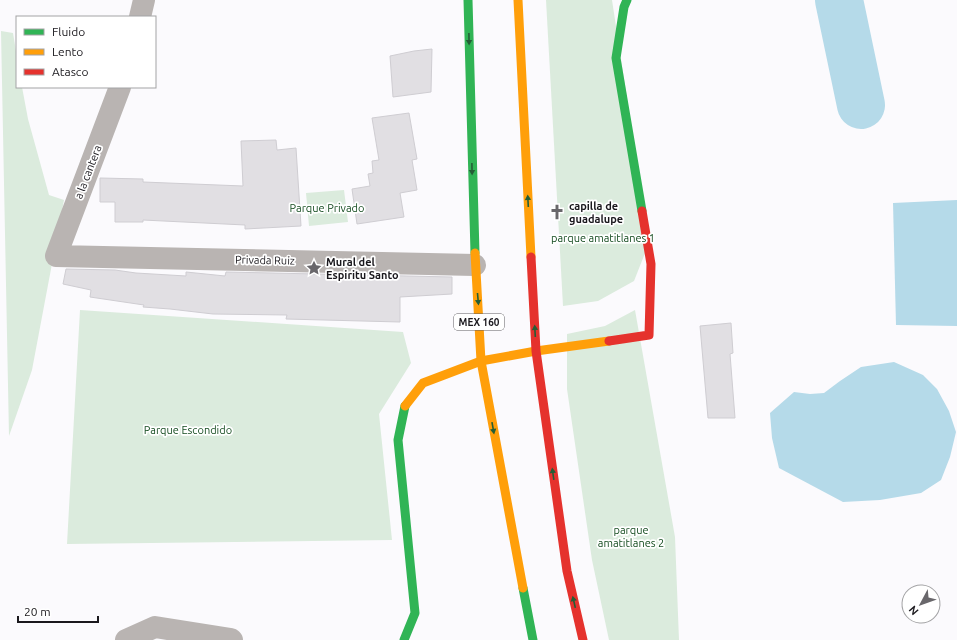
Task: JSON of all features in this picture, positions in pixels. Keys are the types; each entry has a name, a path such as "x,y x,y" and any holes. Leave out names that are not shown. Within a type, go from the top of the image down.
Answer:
{"main road":[{"name":"MEX 160","path":"468,0 475,265 481,361 533,640"},
{"path":"518,0 536,351 568,572 583,640"},
{"path":"404,640 415,613 398,440 405,404 423,383 481,361 536,351 649,335 651,264 616,58 624,7 627,0"}],"street":[{"path":"140,16 144,0"},
{"name":"a la cantera","path":"56,256 120,88"},
{"name":"Privada Ruiz","path":"56,256 475,265"},
{"path":"126,640 155,627 231,638 232,640"}],"green space":[{"name":"parque amatitlanes 1","path":"546,0 612,0 649,243 634,281 598,301 563,306"},
{"path":"1,31 13,33 16,51 16,88 22,88 28,119 49,195 64,200 32,370 9,436"},
{"name":"Parque Privado","path":"344,190 348,222 309,226 306,193"},
{"name":"Parque Escondido","path":"80,310 403,332 411,363 379,414 392,540 67,544"},
{"name":"parque amatitlanes 2","path":"635,310 675,537 679,640 609,640 592,560 567,389 567,334 605,326"}],"water":[{"path":"957,200 957,326 896,325 893,203"},
{"path":"894,362 923,375 937,389 949,411 956,432 950,457 941,480 921,493 880,500 843,502 779,468 772,438 770,413 794,392 810,394 824,393 861,367"}],"building":[{"path":"432,49 431,92 393,97 390,56"},
{"path":"409,113 417,159 412,160 417,190 400,193 404,217 357,224 352,189 370,186 368,174 373,173 372,161 379,160 372,118"},
{"path":"276,140 277,150 296,148 301,226 245,229 245,225 143,220 143,222 115,222 115,202 100,202 100,178 143,179 143,182 243,186 241,141"},
{"path":"66,269 115,270 136,273 186,276 186,272 225,276 226,272 452,277 452,294 400,297 400,322 286,319 287,315 213,314 143,307 144,305 90,297 91,290 63,284"},
{"path":"731,323 733,353 730,354 735,418 708,418 700,326"}],"waterway":[{"path":"839,0 861,105"}],"traffic: fast":[{"path":"468,0 475,253"},
{"path":"627,0 624,7 616,58 642,211"},
{"path":"404,640 415,613 398,440 405,406"},
{"path":"523,588 533,640"}],"traffic: slow":[{"path":"518,0 531,257"},
{"path":"475,253 481,361 523,588"},
{"path":"405,406 423,383 481,361 536,351 609,341"}],"traffic: jam":[{"path":"609,341 649,335 651,264 642,211"},
{"path":"531,257 536,351 567,571 583,640"}],"place":[{"name":"capilla de guadalupe","path":"557,212"},
{"name":"Mural del Espiritu Santo","path":"314,268"}]}
